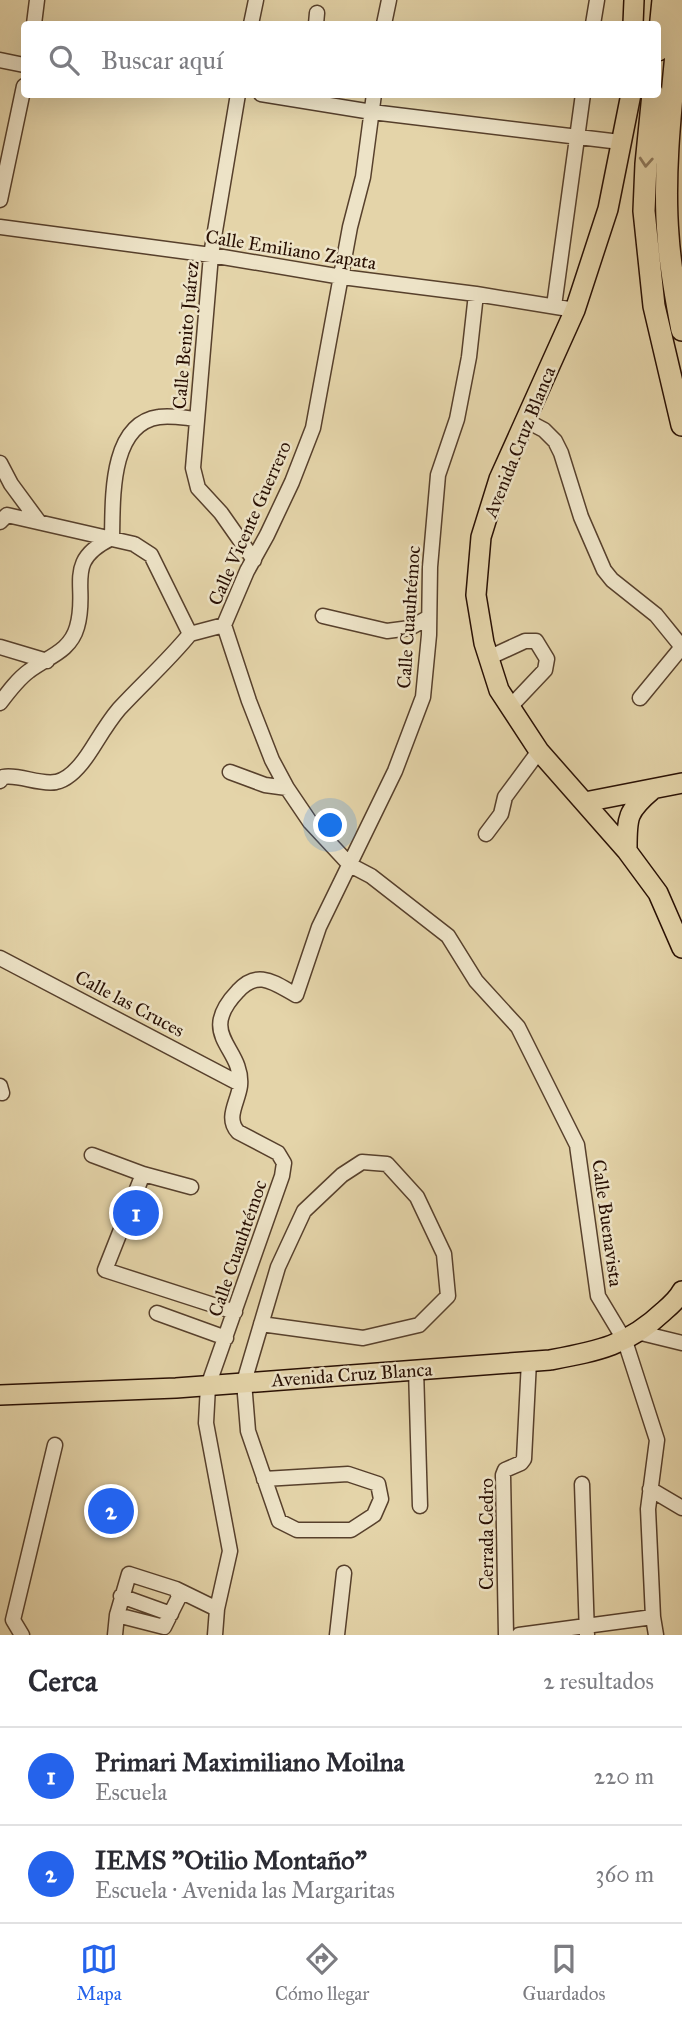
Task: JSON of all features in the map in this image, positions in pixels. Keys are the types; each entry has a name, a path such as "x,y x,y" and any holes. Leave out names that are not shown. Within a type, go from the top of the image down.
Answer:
{"highway":[{"path":"660,21 663,0"},
{"path":"681,0 667,183 667,233 682,331"},
{"path":"653,98 646,164 645,211 654,306 682,425"}],"main road":[{"path":"633,21 634,0"},
{"name":"Avenida Cruz Blanca","path":"630,98 608,209 575,310 499,479 481,537 475,595 484,643 499,690 539,751 627,851 658,893 677,923 682,948"},
{"path":"584,802 682,783"},
{"path":"627,851 627,825 634,806 653,789"},
{"name":"Avenida Cruz Blanca","path":"0,1395 208,1386 244,1381 528,1361 597,1352 631,1336 665,1311 682,1291"}],"street":[{"path":"34,21 37,0"},
{"path":"252,21 256,0"},
{"path":"385,21 389,0"},
{"path":"594,21 597,0"},
{"path":"0,60 21,64"},
{"path":"0,200 21,98"},
{"name":"Calle Benito Juárez","path":"237,98 211,255 192,468 198,488 221,513 254,560"},
{"path":"308,98 372,112 620,142"},
{"name":"Calle Vicente Guerrero","path":"374,98 363,177 350,227 313,428 292,482 247,571 225,625 249,701 272,760 310,822 350,865 371,876 448,936 476,981 518,1027 577,1145"},
{"path":"554,306 582,98"},
{"name":"Calle Emiliano Zapata","path":"0,227 211,255 342,277 575,310"},
{"name":"Calle Cuauhtémoc","path":"215,1635 217,1609 230,1551 206,1423 208,1386 285,1163 278,1153 238,1132 233,1126 231,1119 240,1084 237,1067 221,1030 221,1017 227,1002 246,982 255,979 269,981 296,995 318,927 395,771 423,697 438,475 457,419 469,357 476,294"},
{"path":"112,538 118,459 125,441 147,420 161,416 197,419"},
{"path":"525,420 544,430 555,441 581,517 604,570 612,580 656,615 682,647 640,698"},
{"path":"0,463 11,484 39,522"},
{"path":"0,522 7,515 134,544 151,555 190,634"},
{"path":"0,703 30,670 57,655 69,643 77,629 81,607 80,573 87,554 112,538"},
{"path":"323,616 387,632 410,628 429,617"},
{"path":"0,781 3,777 11,776 30,781 58,782 75,771 117,711 172,657 190,634 225,625"},
{"path":"488,657 525,641 536,641 547,659 545,670 510,706"},
{"path":"0,648 47,660"},
{"path":"486,834 501,814 505,797 539,751"},
{"path":"230,772 265,785 288,788"},
{"name":"Calle las Cruces","path":"0,958 240,1084"},
{"name":"Calle Buenavista","path":"577,1145 598,1296 631,1336 657,1440 648,1508 656,1635"},
{"path":"92,1156 191,1187"},
{"path":"261,1324 363,1338 419,1325 448,1296 444,1254 417,1197 387,1164 362,1162 342,1175 304,1211 278,1267 261,1324 244,1381 248,1431 264,1479 279,1521 298,1530 351,1530 374,1515 381,1499 379,1484 348,1474 264,1479"},
{"path":"143,1174 105,1270 235,1312"},
{"path":"157,1312 226,1338"},
{"path":"631,1336 682,1343"},
{"name":"Cerrada Cedro","path":"506,1635 503,1475 505,1470 524,1459 528,1361"},
{"path":"416,1369 420,1506"},
{"path":"22,1635 13,1619 55,1445"},
{"path":"582,1484 587,1631"},
{"path":"650,1489 682,1508"},
{"path":"337,1635 344,1573"},
{"path":"115,1635 121,1596 129,1574 176,1589 217,1609"},
{"path":"117,1615 164,1627 179,1598 176,1589"},
{"path":"121,1596 172,1614"},
{"path":"519,1635 587,1631 653,1617"}],"place":[{"name":"Primari Maximiliano Moilna","path":"136,1213"},
{"name":"IEMS \"Otilio Montaño\"","path":"111,1511"}]}
